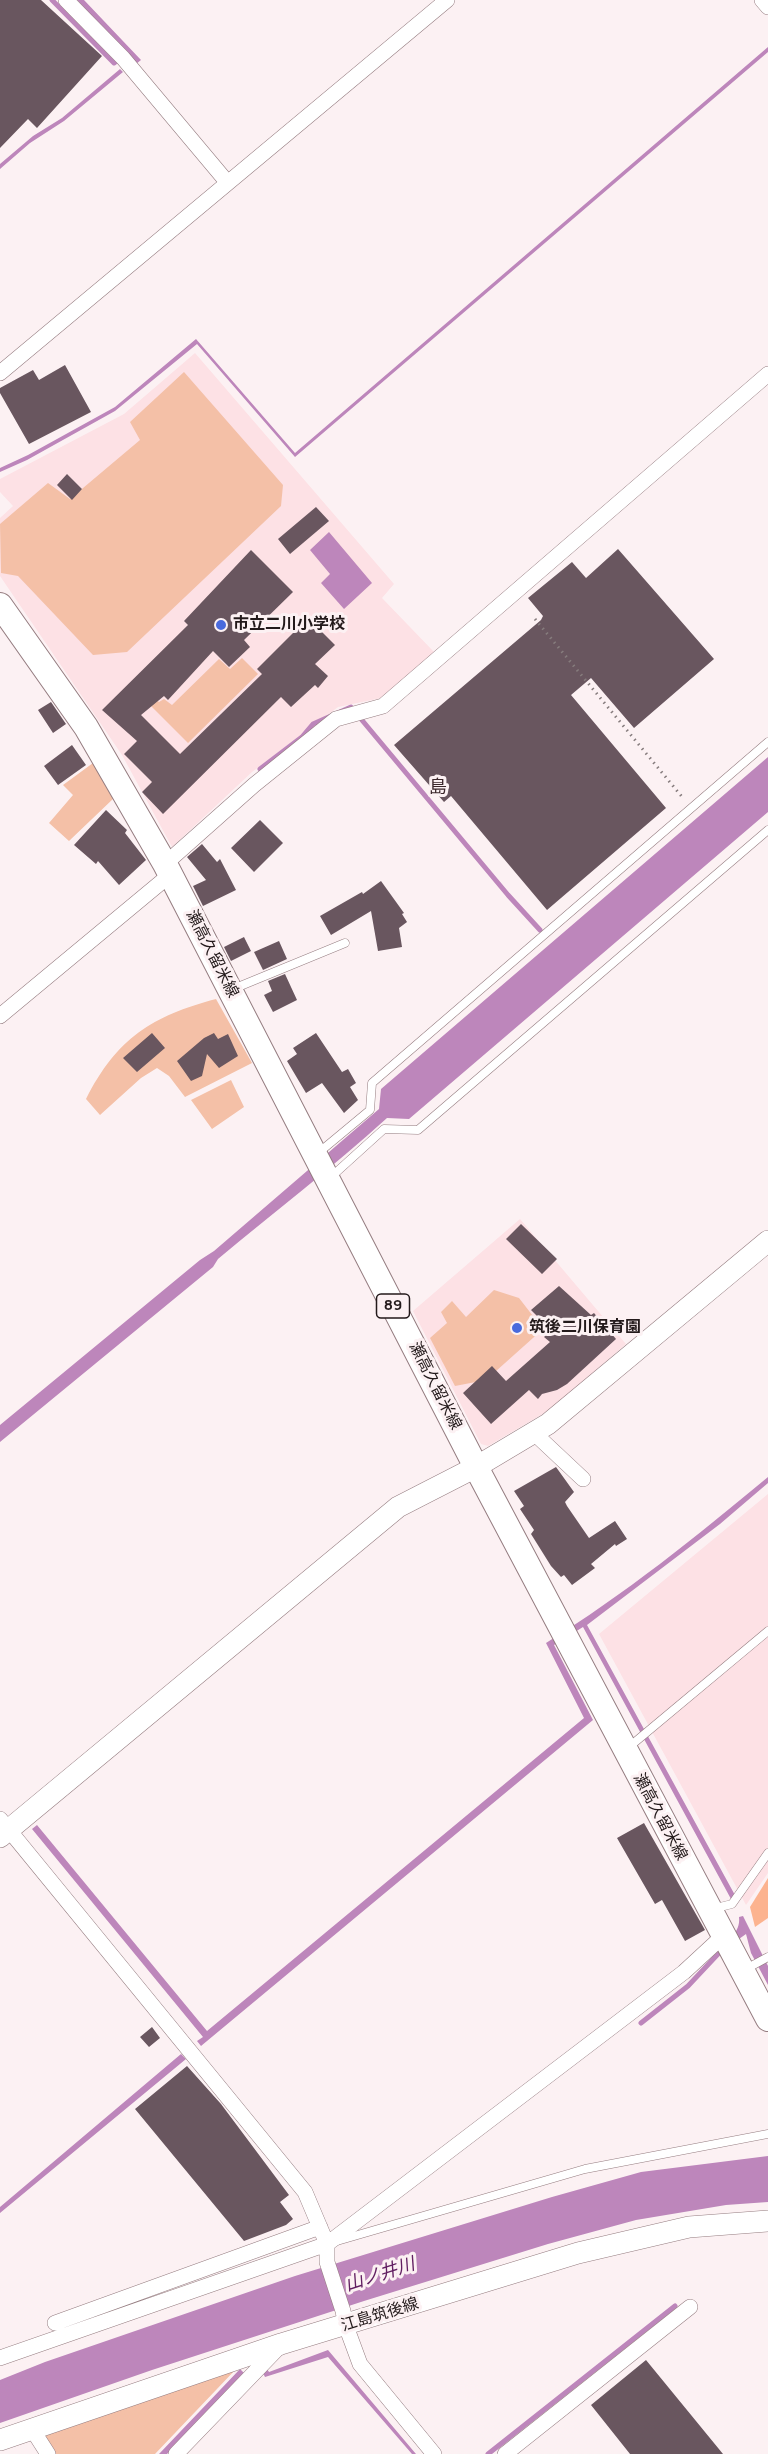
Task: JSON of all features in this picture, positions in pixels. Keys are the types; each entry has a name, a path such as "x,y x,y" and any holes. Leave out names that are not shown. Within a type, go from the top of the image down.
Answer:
{"main road":[{"name":"瀬高久留米線","path":"4,620 86,727 168,869 476,1467 631,1746 709,1909 768,2019"}],"street":[{"path":"66,0 123,58 227,182"},
{"path":"0,373 447,0"},
{"path":"762,0 768,7"},
{"path":"0,1016 168,869 254,785 336,719 383,706 768,374"},
{"path":"434,2454 360,2364 327,2262 327,2244 305,2192 3,1828 398,1507 476,1467 548,1425 768,1241"},
{"path":"534,1433 583,1479"},
{"path":"0,2358 327,2244 684,1972 723,1936"},
{"name":"江島筑後線","path":"0,2440 281,2344 345,2318 578,2253 689,2227 768,2221"},
{"path":"55,2324 320,2227"},
{"path":"505,2454 690,2307"},
{"path":"176,2454 281,2344"},
{"path":"32,2429 48,2454"}],"lane":[{"path":"315,1156 370,1110 372,1083 768,742"},
{"path":"328,1180 384,1129 418,1130 768,830"},
{"path":"230,990 345,943"},
{"path":"631,1746 768,1631"},
{"path":"709,1909 732,1904 768,1853"},
{"path":"742,1971 768,1957"},
{"path":"327,2244 585,2169 768,2134"}],"path":[{"path":"535,620 691,809"}],"shaded area":[{"name":"市立二川小学校","path":"195,353 394,584 382,598 435,653 386,697 338,707 252,772 172,847 122,755 0,576 0,518 13,506 0,492 0,479 124,414"},
{"path":"184,372 283,485 281,506 127,652 93,655 18,576 1,573 0,524 48,483 70,499 140,440 130,422"},
{"path":"242,658 258,674 188,743 151,706 156,700 159,702 164,699 172,705 219,659 230,669"},
{"path":"93,763 114,798 69,841 49,823 73,795 63,785"},
{"path":"216,999 252,1063 185,1097 169,1076 157,1068 141,1078 100,1115 86,1099 110,1060 124,1045 139,1032 173,1013"},
{"path":"231,1080 244,1107 212,1129 191,1100"},
{"name":"筑後二川保育園","path":"520,1219 626,1344 551,1409 488,1446 481,1444 413,1311"},
{"path":"494,1290 519,1298 543,1329 486,1380 455,1386 430,1338 447,1323 441,1312 452,1301 466,1317"},
{"path":"768,1494 768,1873 746,1905 599,1634"},
{"path":"768,1878 768,1918 755,1927 750,1907"},
{"path":"237,2368 155,2454 55,2454 42,2432"}],"water":[{"path":"77,0 84,0 141,60 136,64"},
{"path":"768,47 768,52 295,457 197,344 115,411 27,460 0,472 0,468 115,407 196,339 295,453"},
{"path":"120,69 123,72 64,121 30,143 0,169 0,164 33,136 62,118"},
{"path":"329,532 372,583 344,609 321,583 330,574 310,550"},
{"path":"768,757 768,812 409,1119 387,1118 218,1259 213,1267 0,1442 0,1425 200,1260 214,1251 379,1109 381,1089"},
{"path":"768,1477 768,1483 720,1524 587,1625 736,1897 731,1899 583,1627 554,1645 593,1720 201,2046 197,2041 203,2037 32,1829 37,1825 207,2031 584,1718 546,1643 632,1585"},
{"path":"743,1916 768,1966 768,1985 751,1953 746,1934 718,1954 738,1928 739,1917"},
{"path":"181,2054 186,2059 0,2213 0,2207"},
{"name":"山ノ井川","path":"768,2156 768,2202 726,2205 636,2220 548,2244 152,2370 0,2423 0,2380 45,2362 295,2276 552,2197 641,2172"},
{"path":"328,2350 416,2454 412,2454 328,2357 265,2377 263,2373 267,2369 269,2372"},
{"path":"240,2369 244,2373 167,2454 159,2454"}],"building":[{"path":"0,0 41,0 102,56 37,128 28,119 0,148"},
{"path":"65,365 91,412 29,444 0,393 0,388 33,370 39,380"},
{"path":"67,474 82,489 72,500 57,485"},
{"path":"316,507 329,521 290,554 278,539"},
{"path":"618,549 714,659 634,728 591,678 571,695 666,808 547,910 451,796 444,802 394,745 541,620 543,616 528,598 572,562 586,578"},
{"path":"251,550 293,592 244,640 250,647 229,667 213,651 168,700 164,696 141,715 180,754 262,674 257,669 308,618 335,645 315,664 328,676 318,688 315,685 291,707 281,697 163,814 142,792 152,782 124,754 137,741 102,710 188,625 184,621"},
{"path":"51,702 66,724 53,733 38,710"},
{"path":"72,745 86,765 58,785 44,766"},
{"path":"106,810 127,830 125,833 146,860 119,885 98,861 96,864 74,845"},
{"path":"260,820 283,843 254,872 231,848"},
{"path":"202,844 217,862 220,859 236,890 203,906 193,886 206,880 187,857"},
{"path":"381,881 404,913 402,914 407,922 399,928 402,947 378,951 371,911 331,935 320,916 362,892 363,894"},
{"path":"244,937 251,951 231,961 224,947"},
{"path":"279,941 287,959 263,970 254,952"},
{"path":"285,974 297,1000 273,1012 264,995 272,991 268,981"},
{"path":"152,1033 165,1048 137,1072 123,1058"},
{"path":"214,1033 218,1039 228,1034 238,1056 219,1068 207,1054 202,1076 191,1081 177,1061 204,1038"},
{"path":"316,1033 342,1072 348,1069 356,1083 350,1087 358,1100 344,1113 322,1083 306,1093 287,1061 297,1054 293,1048"},
{"path":"521,1224 557,1259 542,1274 506,1239"},
{"path":"559,1286 591,1315 594,1313 616,1339 567,1384 557,1390 542,1394 538,1399 529,1390 491,1424 463,1393 492,1366 506,1381 550,1342 544,1337 551,1330 531,1310"},
{"path":"556,1467 574,1492 565,1502 589,1538 615,1521 627,1539 616,1546 615,1544 591,1564 595,1568 572,1585 564,1575 561,1577 551,1566 531,1534 534,1530 520,1509 524,1506 514,1491"},
{"path":"644,1823 705,1930 685,1941 662,1900 655,1904 617,1838"},
{"path":"152,2027 160,2038 149,2047 140,2037"},
{"path":"187,2066 221,2104 289,2195 280,2202 293,2219 286,2225 244,2241 135,2109"},
{"path":"646,2360 723,2454 630,2454 591,2405"}],"waterway":[{"path":"52,0 114,63 121,57"},
{"path":"260,769 302,737 313,724 351,707 540,930"},
{"path":"641,2023 688,1986 718,1954"},
{"path":"488,2454 675,2306"}],"place":[{"name":"市立二川小学校","path":"221,625"},
{"name":"筑後二川保育園","path":"517,1328"}],"district":[{"name":"島","path":"438,788"}]}
